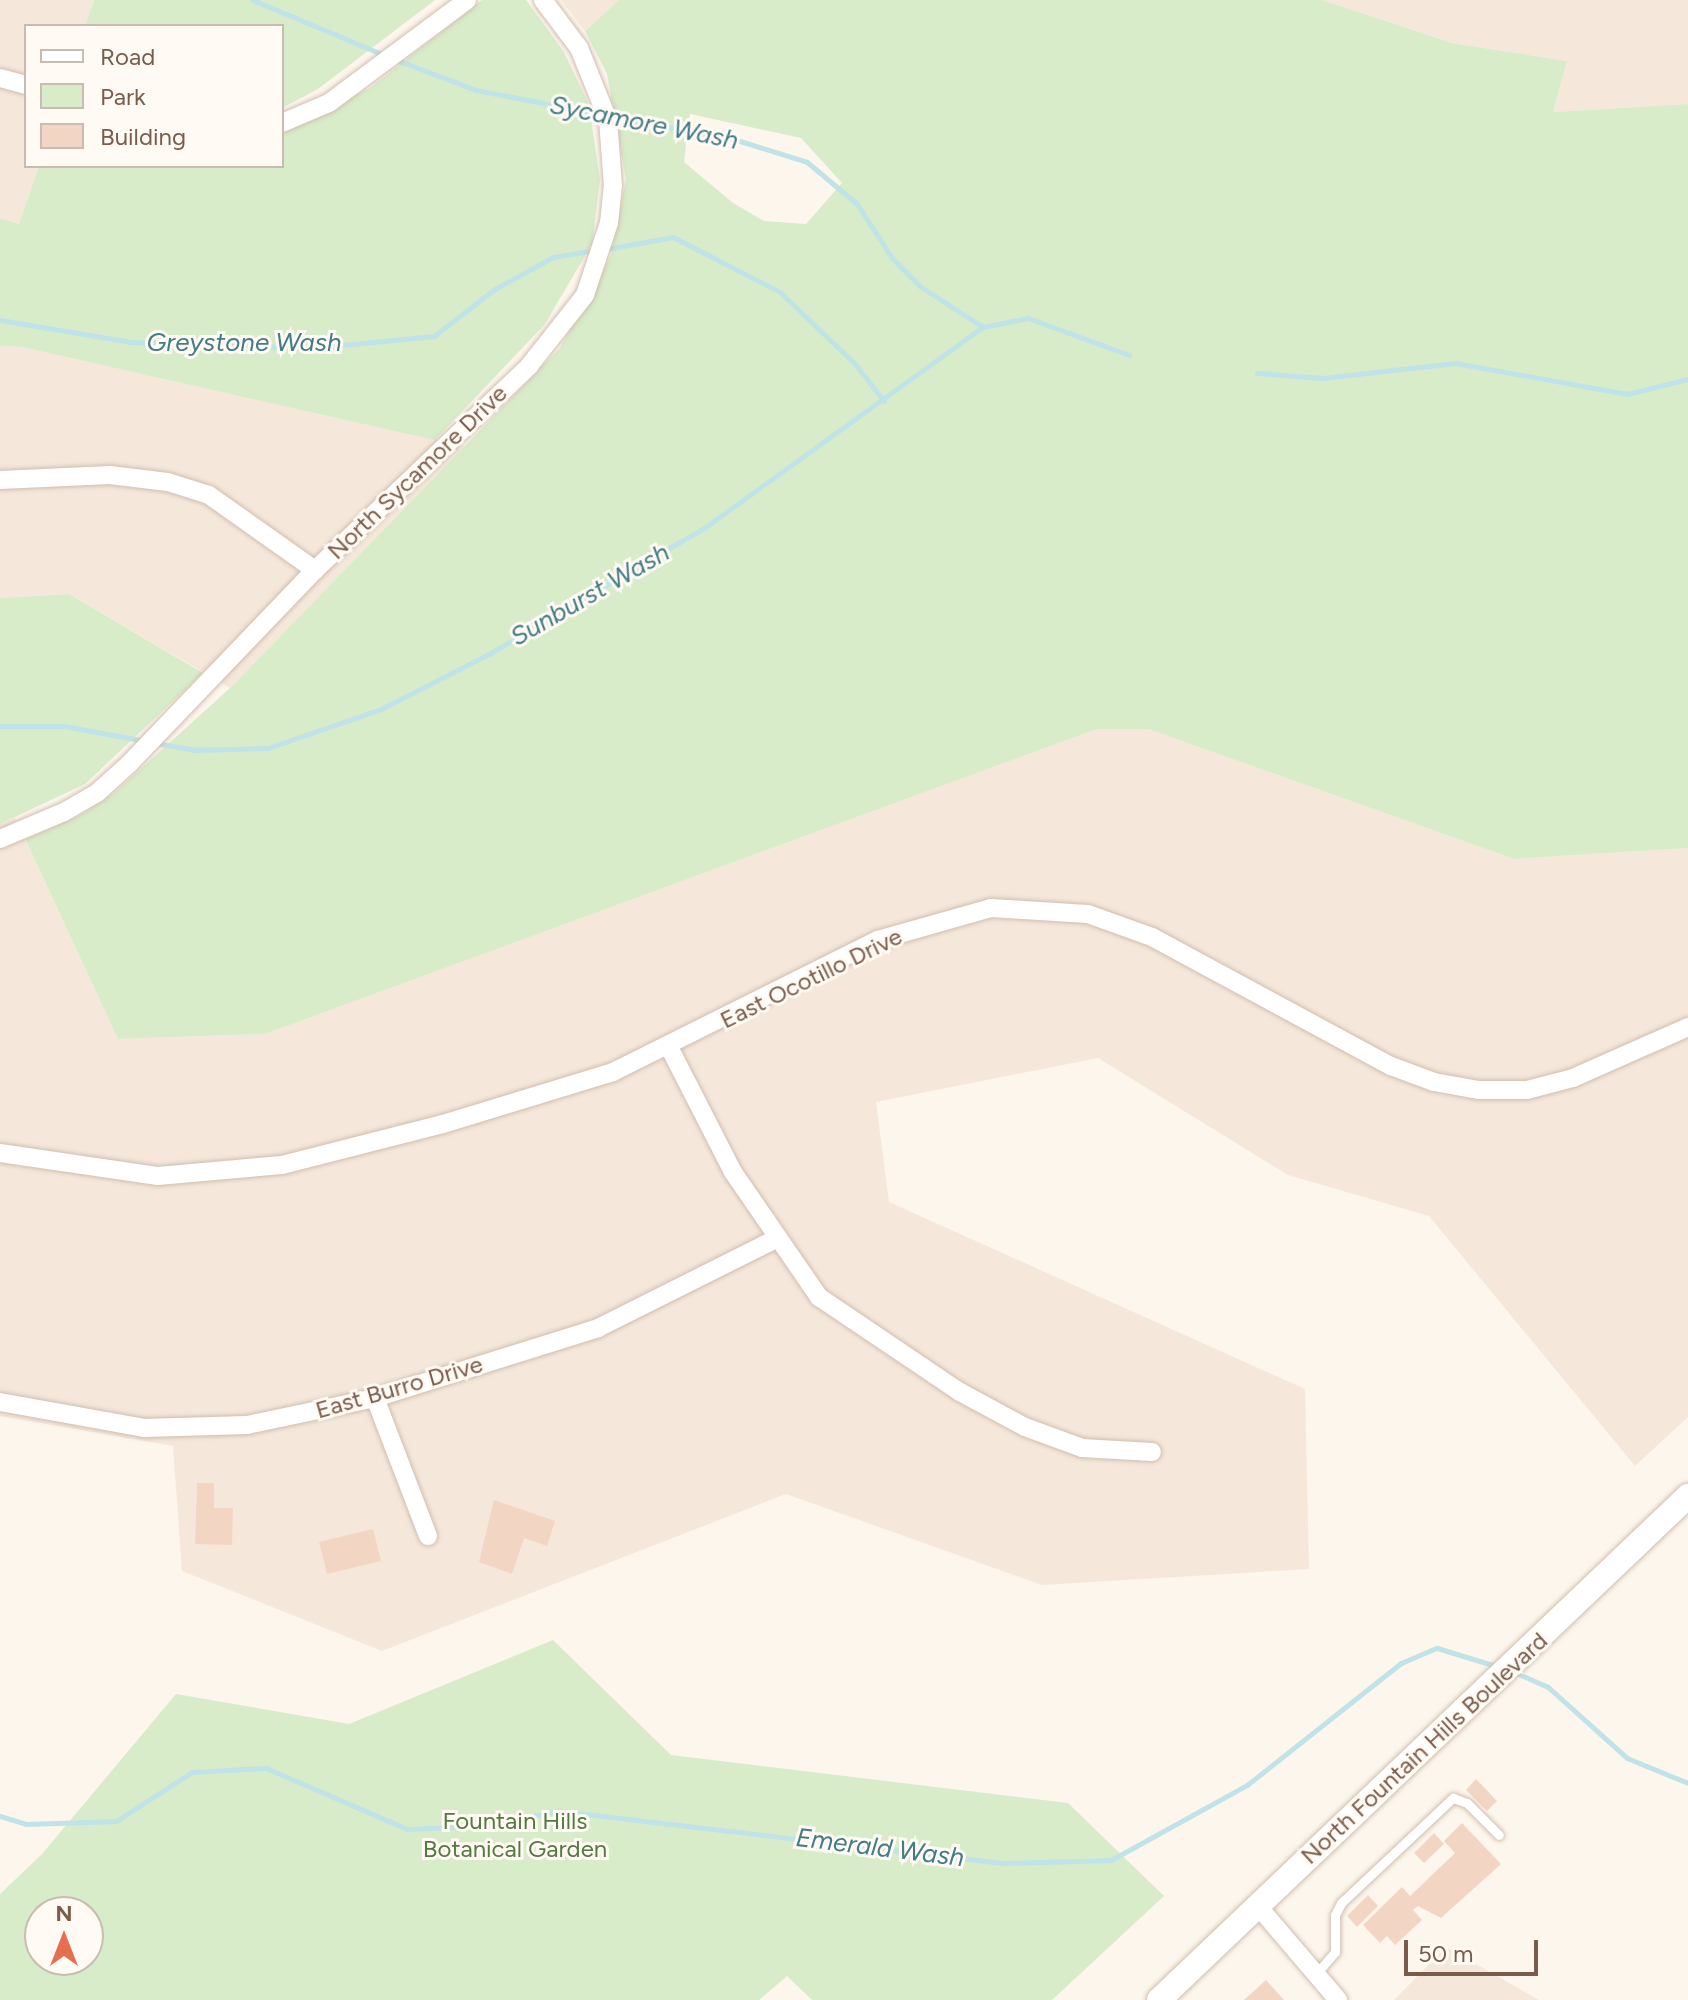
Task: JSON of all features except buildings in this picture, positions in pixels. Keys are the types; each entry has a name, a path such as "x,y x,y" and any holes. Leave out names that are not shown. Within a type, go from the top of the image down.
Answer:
{"main road":[{"name":"North Fountain Hills Boulevard","path":"1159,2000 1688,1496"}],"street":[{"path":"284,122 329,103 467,0"},
{"name":"North Sycamore Drive","path":"0,839 98,792 212,682 315,570 529,366 585,295 600,261 613,186 608,120 579,48 543,0"},
{"path":"0,78 24,84"},
{"path":"0,480 110,475 168,482 209,495 315,570"},
{"name":"East Ocotillo Drive","path":"0,1153 158,1176 249,1171 443,1124 613,1072 669,1047 878,940 991,908 1088,914 1152,937 1391,1066 1434,1082 1479,1090 1527,1090 1573,1078 1688,1027"},
{"path":"669,1047 733,1172 776,1239 819,1297 960,1392 1025,1427 1082,1448 1152,1452"},
{"name":"East Burro Drive","path":"0,1402 144,1428 247,1425 375,1398 598,1328 776,1239"},
{"path":"375,1398 428,1536"},
{"path":"1257,1905 1336,1999"}],"lane":[{"path":"1315,1975 1335,1952 1335,1915 1341,1903 1453,1798 1467,1803 1499,1835"}],"shaded area":[{"path":"0,0 94,0 86,24 24,24 24,168 38,168 19,224 0,218"},
{"path":"561,0 619,0 585,31"},
{"path":"1322,0 1688,0 1688,104 1553,112 1567,61 1452,43"},
{"path":"0,346 22,347 465,446 230,688 69,594 0,598"},
{"path":"1097,729 1148,729 1514,859 1688,848 1688,1417 1635,1466 1429,1216 1288,1175 1098,1058 876,1102 889,1202 1305,1389 1309,1569 1042,1585 786,1494 382,1651 182,1571 173,1446 0,1416 0,824 15,818 118,1039 265,1034"},
{"path":"1446,1947 1539,2000 1394,2000"}],"green space":[{"path":"94,0 435,0 318,89 284,107 284,24 86,24"},
{"path":"482,0 526,0 564,52 589,105 600,180 592,244 545,324 435,440 22,347 0,346 0,218 19,224 38,168 284,168 284,131 370,88"},
{"path":"619,0 1322,0 1452,43 1567,61 1553,112 1688,104 1688,848 1514,859 1148,729 1097,729 265,1034 118,1039 25,839 79,816 113,794 230,688 560,348 611,256 626,179 607,74 585,31","holes":["690,114 801,138 842,183 806,224 764,221 733,203 684,162"]},
{"path":"69,594 203,673 85,784 0,824 0,598"},
{"name":"Fountain Hills Botanical Garden","path":"553,1640 671,1755 1068,1803 1164,1896 1052,2000 812,2000 787,1976 759,2000 0,2000 0,1894 42,1854 176,1694 349,1724"}],"waterway":[{"name":"Sycamore Wash","path":"253,0 384,55"},
{"name":"Sycamore Wash","path":"394,59 476,90 600,114"},
{"name":"Sycamore Wash","path":"610,116 740,141 807,162 857,204 892,258 921,287 983,327"},
{"name":"Greystone Wash","path":"606,249 673,237 780,292 855,364 884,401"},
{"name":"Greystone Wash","path":"0,320 131,342 311,348 434,336 493,290 553,257 596,250"},
{"name":"Sunburst Wash","path":"155,743 195,750 268,748 381,709 489,654 704,528 983,327 1028,318 1129,355"},
{"path":"1257,373 1323,378 1455,363 1627,394 1688,379"},
{"name":"Sunburst Wash","path":"0,726 64,726 146,741"},
{"name":"Emerald Wash","path":"0,1816 26,1824 116,1821 192,1772 266,1768 407,1829 478,1826 560,1811 1003,1863 1111,1860 1247,1785 1401,1663 1437,1648 1499,1667"},
{"name":"Emerald Wash","path":"1512,1671 1548,1687 1627,1758 1688,1783"}]}
